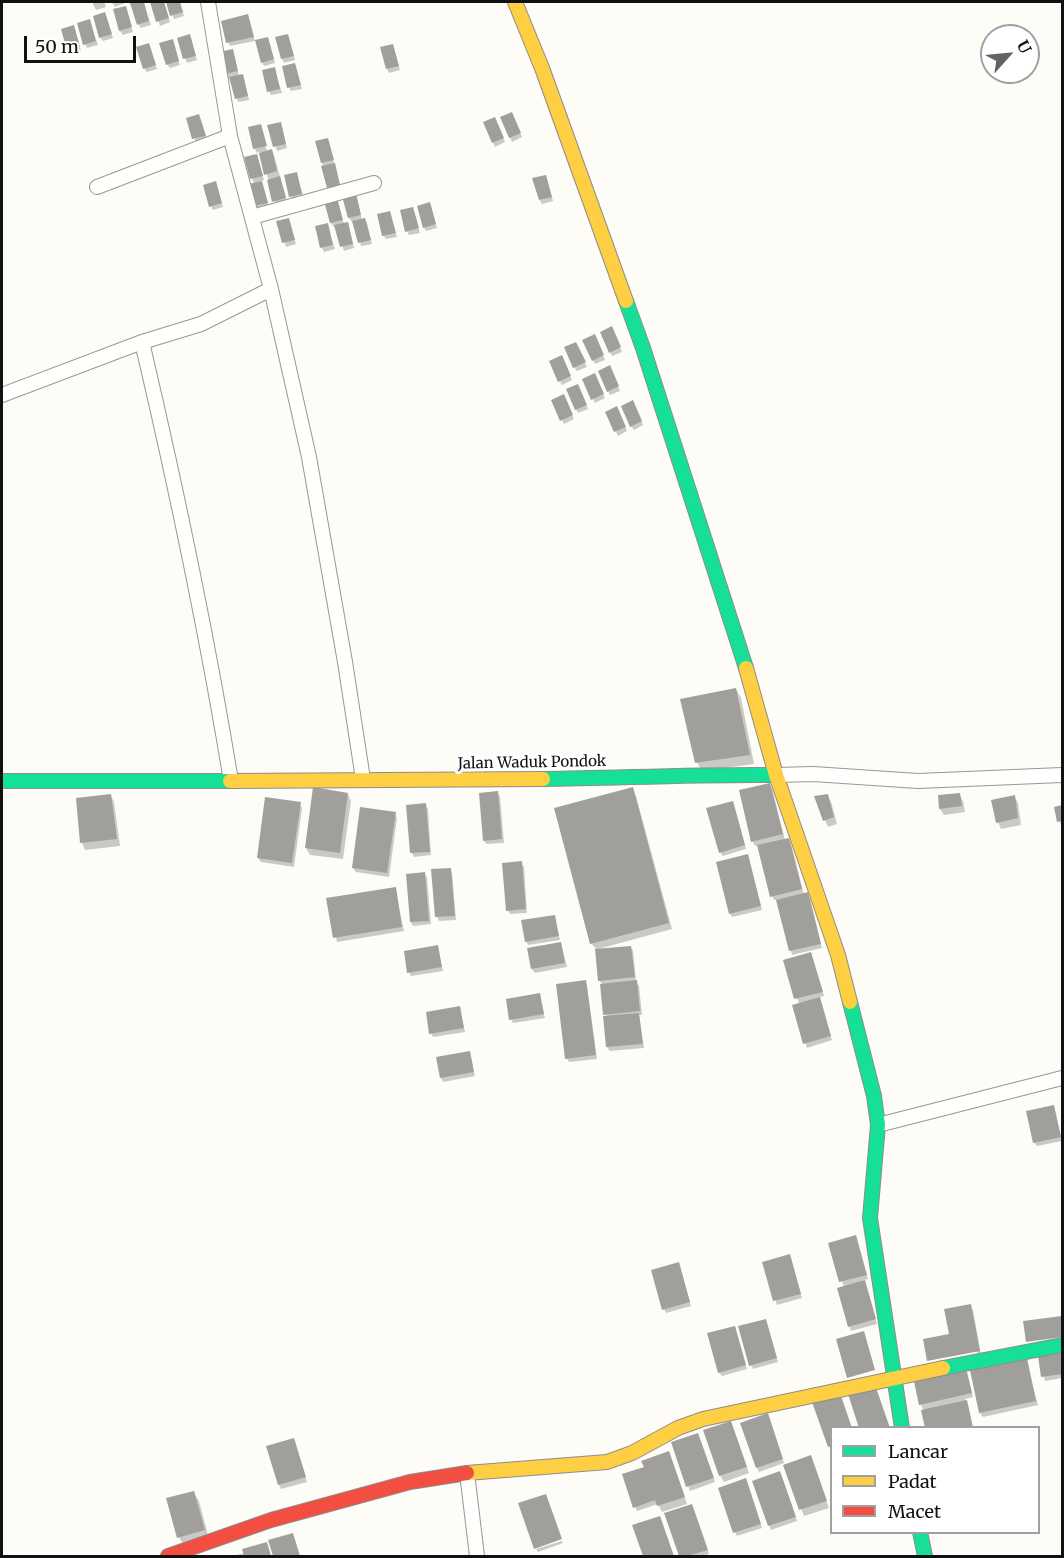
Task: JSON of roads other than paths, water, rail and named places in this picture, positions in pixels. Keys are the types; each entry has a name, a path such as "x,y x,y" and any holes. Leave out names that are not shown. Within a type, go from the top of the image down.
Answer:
{"street":[{"path":"208,2 230,136 291,369 311,469 344,651 363,779"},
{"path":"515,2 542,68 644,348 736,633 776,775 838,955 874,1096 878,1125 870,1218 902,1426"},
{"path":"97,187 230,136"},
{"path":"252,217 374,183"},
{"path":"2,395 142,342 201,324 271,289"},
{"path":"142,342 215,682 231,781"},
{"name":"Jalan Waduk Pondok","path":"2,781 580,779 709,774 813,774 918,782 1062,775"},
{"path":"878,1125 1062,1078"},
{"path":"168,1557 271,1520 410,1482 467,1473 608,1462 622,1458 683,1424 894,1377 1062,1345"},
{"path":"467,1473 477,1557"},
{"path":"920,1534 925,1557"}]}
